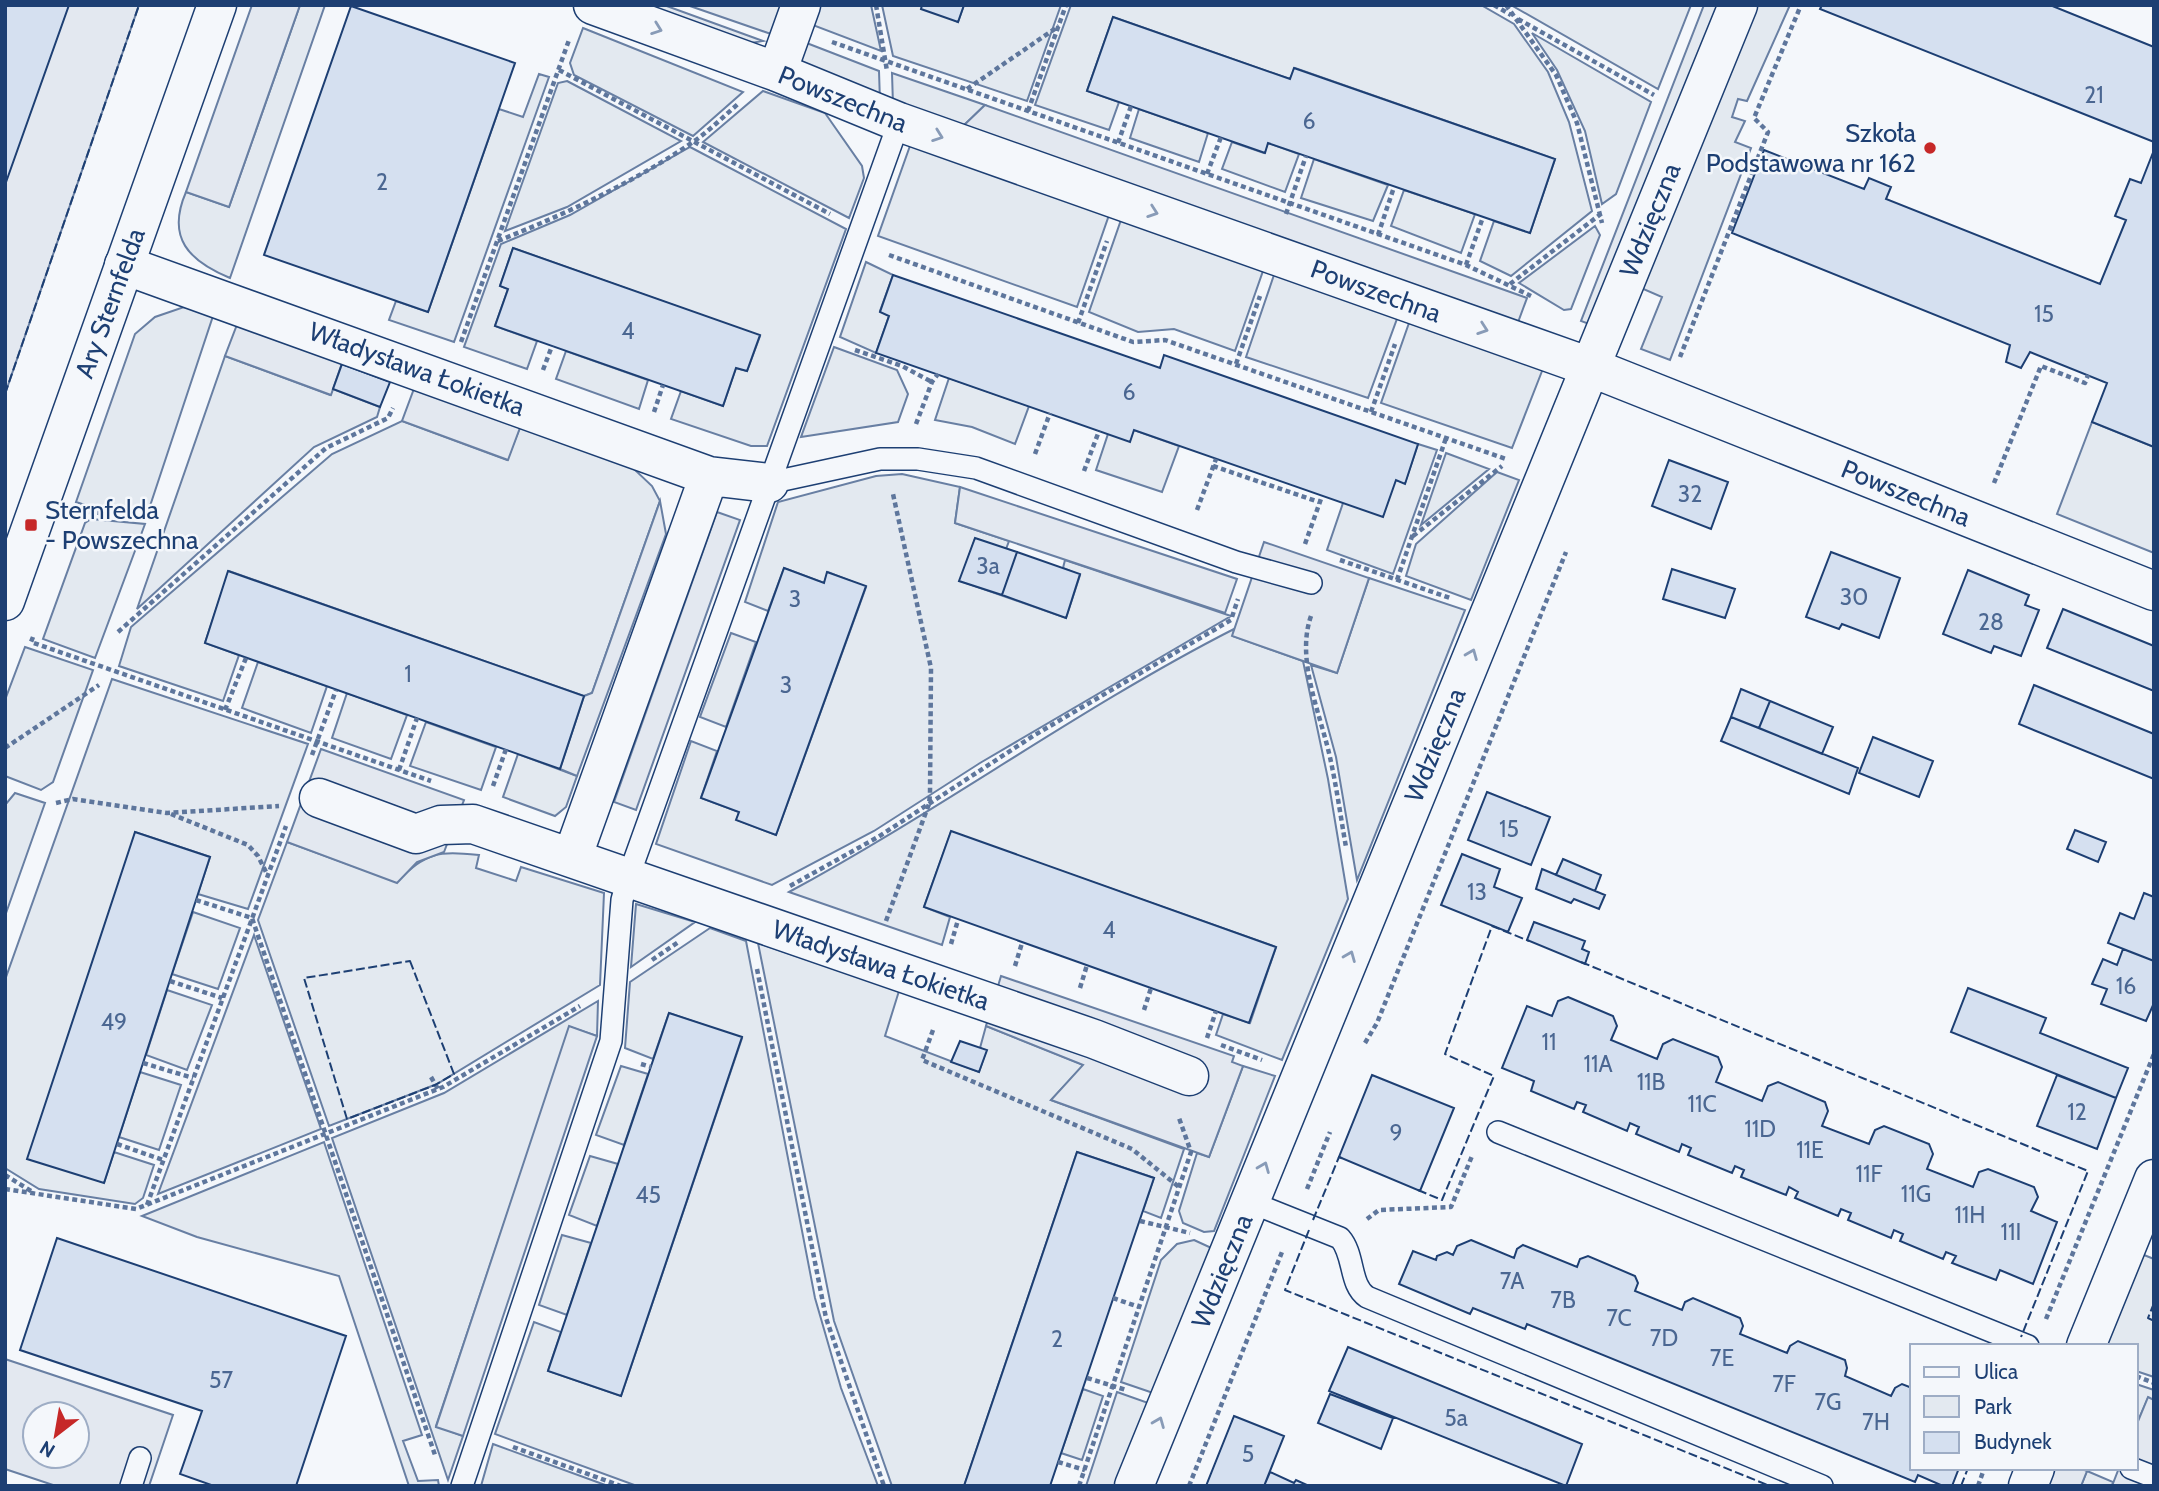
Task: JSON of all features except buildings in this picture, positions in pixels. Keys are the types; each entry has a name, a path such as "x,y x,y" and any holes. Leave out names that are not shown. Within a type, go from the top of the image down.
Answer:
{"street":[{"name":"Ary Sternfelda","path":"5,601 217,5"},
{"name":"Wdzięczna","path":"1133,1486 1738,5"},
{"path":"777,72 797,17"},
{"name":"Powszechna","path":"583,18 777,72 893,120 1590,366 2154,591"},
{"name":"Władysława Łokietka","path":"124,265 709,476 769,483"},
{"path":"572,858 709,476"},
{"name":"Władysława Łokietka","path":"305,794 416,834 441,825 473,824 738,916 949,970 1189,1076"},
{"path":"2087,1344 2154,1179"}],"lane":[{"path":"462,1486 611,1041 622,900 628,878 859,237 893,120"},
{"path":"769,483 888,460 918,459 976,468 1248,565 1311,583"},
{"path":"1498,1132 2023,1344"},
{"path":"1250,1202 1340,1238 1347,1246 1359,1292 1367,1297 1822,1486"},
{"path":"131,1486 140,1458"},
{"path":"2136,1470 2154,1477"}],"path":[{"path":"876,5 887,61 893,120"},
{"path":"1028,111 1066,5"},
{"path":"1494,5 1661,98"},
{"path":"1506,5 1562,87 1577,123 1603,227"},
{"path":"1678,363 1768,132 1754,118 1801,5"},
{"path":"797,17 887,61 1466,265 1510,284 1542,303"},
{"path":"457,352 559,70 583,18"},
{"path":"967,89 1059,26"},
{"path":"559,70 693,142 859,237 1133,342 1165,340 1546,475"},
{"path":"497,241 569,212 693,142 777,72"},
{"path":"1118,143 1131,106"},
{"path":"1207,174 1221,137"},
{"path":"1289,203 1306,156"},
{"path":"1378,234 1394,187"},
{"path":"1510,284 1611,206"},
{"path":"1466,265 1483,217"},
{"path":"822,338 902,366 932,382"},
{"path":"539,380 552,346"},
{"path":"1992,488 2040,366 2085,383 2088,375"},
{"path":"118,632 326,448 388,418 412,367"},
{"path":"916,425 932,382 939,374"},
{"path":"652,419 663,385"},
{"path":"1035,455 1050,413"},
{"path":"1084,472 1099,431"},
{"path":"1397,580 1446,438"},
{"path":"1196,511 1216,459"},
{"path":"883,929 929,804 931,668 888,460"},
{"path":"1412,537 1509,460"},
{"path":"1213,466 1319,502"},
{"path":"1303,548 1322,496"},
{"path":"89,512 159,517"},
{"path":"1360,1055 1377,1023 1571,540"},
{"path":"5,1189 136,1209 438,1089 615,984 700,928 738,916 878,837 1034,736 1231,620 1248,565"},
{"path":"1313,608 1305,633 1308,666 1331,762 1346,849"},
{"path":"225,710 246,657"},
{"path":"5,748 99,685"},
{"path":"146,1206 268,876 305,794 336,690"},
{"path":"399,770 417,718"},
{"path":"492,788 506,750"},
{"path":"56,803 73,799 167,813 281,806"},
{"path":"167,813 248,845 258,856 268,876"},
{"path":"196,900 252,918"},
{"path":"738,916 753,945 826,1318 884,1486"},
{"path":"252,918 437,1460"},
{"path":"958,919 949,970 922,1060 1132,1149 1179,1187"},
{"path":"1012,974 1022,943"},
{"path":"1078,996 1087,965"},
{"path":"170,981 222,998"},
{"path":"1141,1018 1151,988"},
{"path":"1206,1040 1216,1011"},
{"path":"2045,1320 2154,1054"},
{"path":"143,1063 193,1078"},
{"path":"1079,1486 1191,1152 1179,1117 1189,1076"},
{"path":"431,1077 438,1089"},
{"path":"1189,1486 1335,1119"},
{"path":"1340,1238 1379,1210 1451,1207 1483,1130 1498,1132"},
{"path":"117,1144 163,1160"},
{"path":"5,1175 35,1194"},
{"path":"1113,1298 1139,1307"},
{"path":"479,1435 621,1486"},
{"path":"1058,1462 1085,1470"}],"green space":[{"path":"300,5 325,5 230,278 203,264 185,246 180,235 180,208 186,192 229,207"},
{"path":"643,5 664,5 763,41 751,43"},
{"path":"687,5 786,5 771,34"},
{"path":"817,5 871,5 881,51 810,24"},
{"path":"882,5 922,5 958,22 964,5 1061,5 1027,101 893,56"},
{"path":"1071,5 1481,5 1514,24 1548,72 1569,122 1592,211 1511,276 1480,261 1494,221 1530,233 1555,159 1295,68 1290,79 1113,17 1087,91 1119,102 1109,130 1035,105"},
{"path":"1511,5 1691,5 1658,89"},
{"path":"1704,5 1727,5 1589,324 1581,321"},
{"path":"1758,5 1790,5 1747,101 1738,99 1732,117 1745,121 1735,142 1751,148 1670,360 1641,349 1662,297 1641,288"},
{"path":"583,28 743,92 693,136 574,75 570,63"},
{"path":"1532,33 1651,102 1616,194 1602,204 1585,131 1557,70"},
{"path":"804,42 879,71 880,102 794,70"},
{"path":"892,73 985,105 959,130 893,105"},
{"path":"539,74 549,77 454,342 389,320 396,301 428,312 499,109 523,117"},
{"path":"567,81 681,141 567,207 505,231 558,83"},
{"path":"763,91 825,113 862,166 864,178 849,218 703,142"},
{"path":"1139,109 1208,133 1199,162 1130,138"},
{"path":"1232,142 1264,153 1268,143 1299,154 1285,192 1222,169"},
{"path":"911,143 1109,215 1077,307 878,236"},
{"path":"690,147 846,229 767,446 751,446 671,419 681,391 723,406 736,368 747,371 760,336 513,248 500,286 508,289 495,326 537,341 527,369 464,347 501,244 570,215"},
{"path":"1314,159 1388,185 1373,221 1301,198"},
{"path":"1404,190 1475,214 1461,253 1391,226"},
{"path":"1122,217 1264,268 1235,351 1174,329 1138,332 1089,312"},
{"path":"1595,226 1600,235 1571,309 1564,310 1519,283"},
{"path":"866,262 893,275 880,311 889,316 876,353 840,337"},
{"path":"1275,272 1398,316 1368,398 1246,357"},
{"path":"184,307 214,313 149,509 91,507 76,502 135,334 155,317"},
{"path":"1409,323 1544,366 1512,448 1381,403"},
{"path":"834,347 897,370 908,394 898,422 801,437"},
{"path":"566,351 648,380 639,409 556,379"},
{"path":"225,356 330,395 333,389 380,407 377,417 314,447 137,609"},
{"path":"949,378 1029,406 1015,444 972,427 935,420"},
{"path":"402,421 507,460 521,425 633,468 652,486 660,501 592,693 584,696 229,571 205,643 239,655 223,701 119,666 131,627 332,454"},
{"path":"2092,422 2154,447 2154,553 2057,514"},
{"path":"1134,430 1179,446 1162,492 1096,470 1108,434"},
{"path":"1418,444 1437,450 1393,574 1327,550 1343,503 1396,480 1405,483"},
{"path":"1446,453 1489,469 1421,525"},
{"path":"1497,472 1519,480 1471,600 1406,576 1416,544"},
{"path":"902,474 960,487 955,523 1009,541 1006,549 975,539 960,581 1066,618 1080,575 1063,568 1065,560 1231,616 980,763 874,831 772,885 656,844 691,741 717,751 701,798 739,812 737,820 776,835 866,587 828,572 824,583 784,568 768,611 745,602 778,502 876,476"},
{"path":"91,519 145,524 95,658 43,639 85,523"},
{"path":"1369,578 1465,610 1357,880 1336,757 1311,665 1337,673"},
{"path":"1234,629 1233,636 1303,661 1328,779 1348,899 1282,1060 1216,1035 1223,1014 1250,1023 1276,947 951,832 924,907 950,917 942,945 789,892 901,827 1121,691"},
{"path":"731,633 756,642 726,727 700,717"},
{"path":"25,647 93,670 53,782 41,790 5,776 5,700"},
{"path":"258,662 327,686 311,733 242,708"},
{"path":"112,679 308,744 248,909 198,894 210,857 135,832 104,1183 114,1152 154,1165 143,1198 135,1204 39,1189 5,1168 5,980"},
{"path":"347,693 407,715 391,759 332,738"},
{"path":"426,722 496,747 481,790 410,766"},
{"path":"518,754 577,776 566,807 555,816 503,797"},
{"path":"15,793 45,803 5,916 5,805"},
{"path":"287,842 397,882 425,859 443,854 465,854 479,855 476,868 516,881 521,867 604,893 600,985 437,1084 329,1126 258,920"},
{"path":"636,904 695,922 631,967"},
{"path":"193,912 240,928 218,989 172,974"},
{"path":"710,928 746,941 815,1298 841,1388 878,1486 637,1486 495,1434 534,1322 561,1332 548,1371 621,1396 742,1038 669,1013 653,1059 625,1048 630,982"},
{"path":"254,935 321,1129 158,1194"},
{"path":"758,943 899,991 885,1036 979,1072 986,1051 980,1048 986,1026 1084,1065 1051,1100 1184,1149 1161,1218 1143,1211 1154,1178 1077,1152 964,1486 892,1486 834,1321"},
{"path":"167,990 212,1005 187,1070 146,1055"},
{"path":"598,1001 597,1036 570,1027 436,1426 463,1436 448,1480 332,1138 444,1093"},
{"path":"621,1066 648,1074 624,1145 596,1135"},
{"path":"1243,1066 1275,1076 1214,1231 1204,1232 1183,1223 1179,1211 1197,1153 1209,1157"},
{"path":"140,1072 181,1085 159,1150 119,1137"},
{"path":"324,1142 422,1435 403,1441 418,1481 438,1480 439,1486 409,1486 339,1276 197,1237 142,1216"},
{"path":"590,1156 618,1164 597,1226 569,1215"},
{"path":"562,1235 591,1243 567,1315 539,1305"},
{"path":"1194,1240 1218,1251 1159,1395 1121,1382 1161,1260 1177,1244"},
{"path":"2139,1253 2154,1259 2154,1377 2138,1372 2138,1344 2104,1344"},
{"path":"2138,1385 2154,1390 2154,1400 2148,1398 2138,1421"},
{"path":"1083,1389 1103,1396 1082,1460 1061,1453"},
{"path":"1117,1392 1154,1405 1121,1486 1086,1486"},
{"path":"493,1444 608,1486 481,1486"},
{"path":"2087,1471 2113,1482 2112,1486 2081,1486"}],"shaded area":[{"path":"5,5 139,5 5,394"},
{"path":"252,5 300,5 229,207 186,192"},
{"path":"985,105 1527,298 1517,325 959,130"},
{"path":"238,322 343,360 331,395 225,356"},
{"path":"415,386 521,425 508,460 402,421"},
{"path":"960,487 1237,579 1225,613 955,523"},
{"path":"660,501 666,534 577,776 560,769 584,696 592,693"},
{"path":"717,512 740,520 636,810 614,802"},
{"path":"1264,542 1369,578 1337,673 1232,636"},
{"path":"321,749 464,800 444,852 417,862 397,883 287,842"},
{"path":"1001,976 1234,1056 1232,1062 1243,1066 1209,1157 1051,1100 1083,1065 986,1026"},
{"path":"569,1026 597,1036 463,1436 436,1427"},
{"path":"5,1359 173,1415 149,1486 56,1486 5,1469"},
{"path":"2148,1397 2154,1400 2154,1486 2112,1486 2118,1470 2138,1470 2138,1421"},
{"path":"2049,1470 2087,1471 2081,1486 2043,1486"}],"fence":[{"path":"5,394 139,5"},
{"path":"1418,1190 1442,1200 1494,1076 1445,1054 1492,926 1529,941"},
{"path":"410,961 454,1074 435,1085 347,1119 304,978 410,961"},
{"path":"1581,962 2088,1171 2021,1337"},
{"path":"1313,1220 1339,1157 1344,1159"},
{"path":"1309,1230 1285,1290 1770,1486"},
{"path":"2154,1303 2148,1318 2154,1321"},
{"path":"1961,1486 1967,1470"}],"place":[{"name":"Szkoła Podstawowa nr 162","path":"1930,148"},
{"name":"Sternfelda - Powszechna","path":"31,525"}]}
